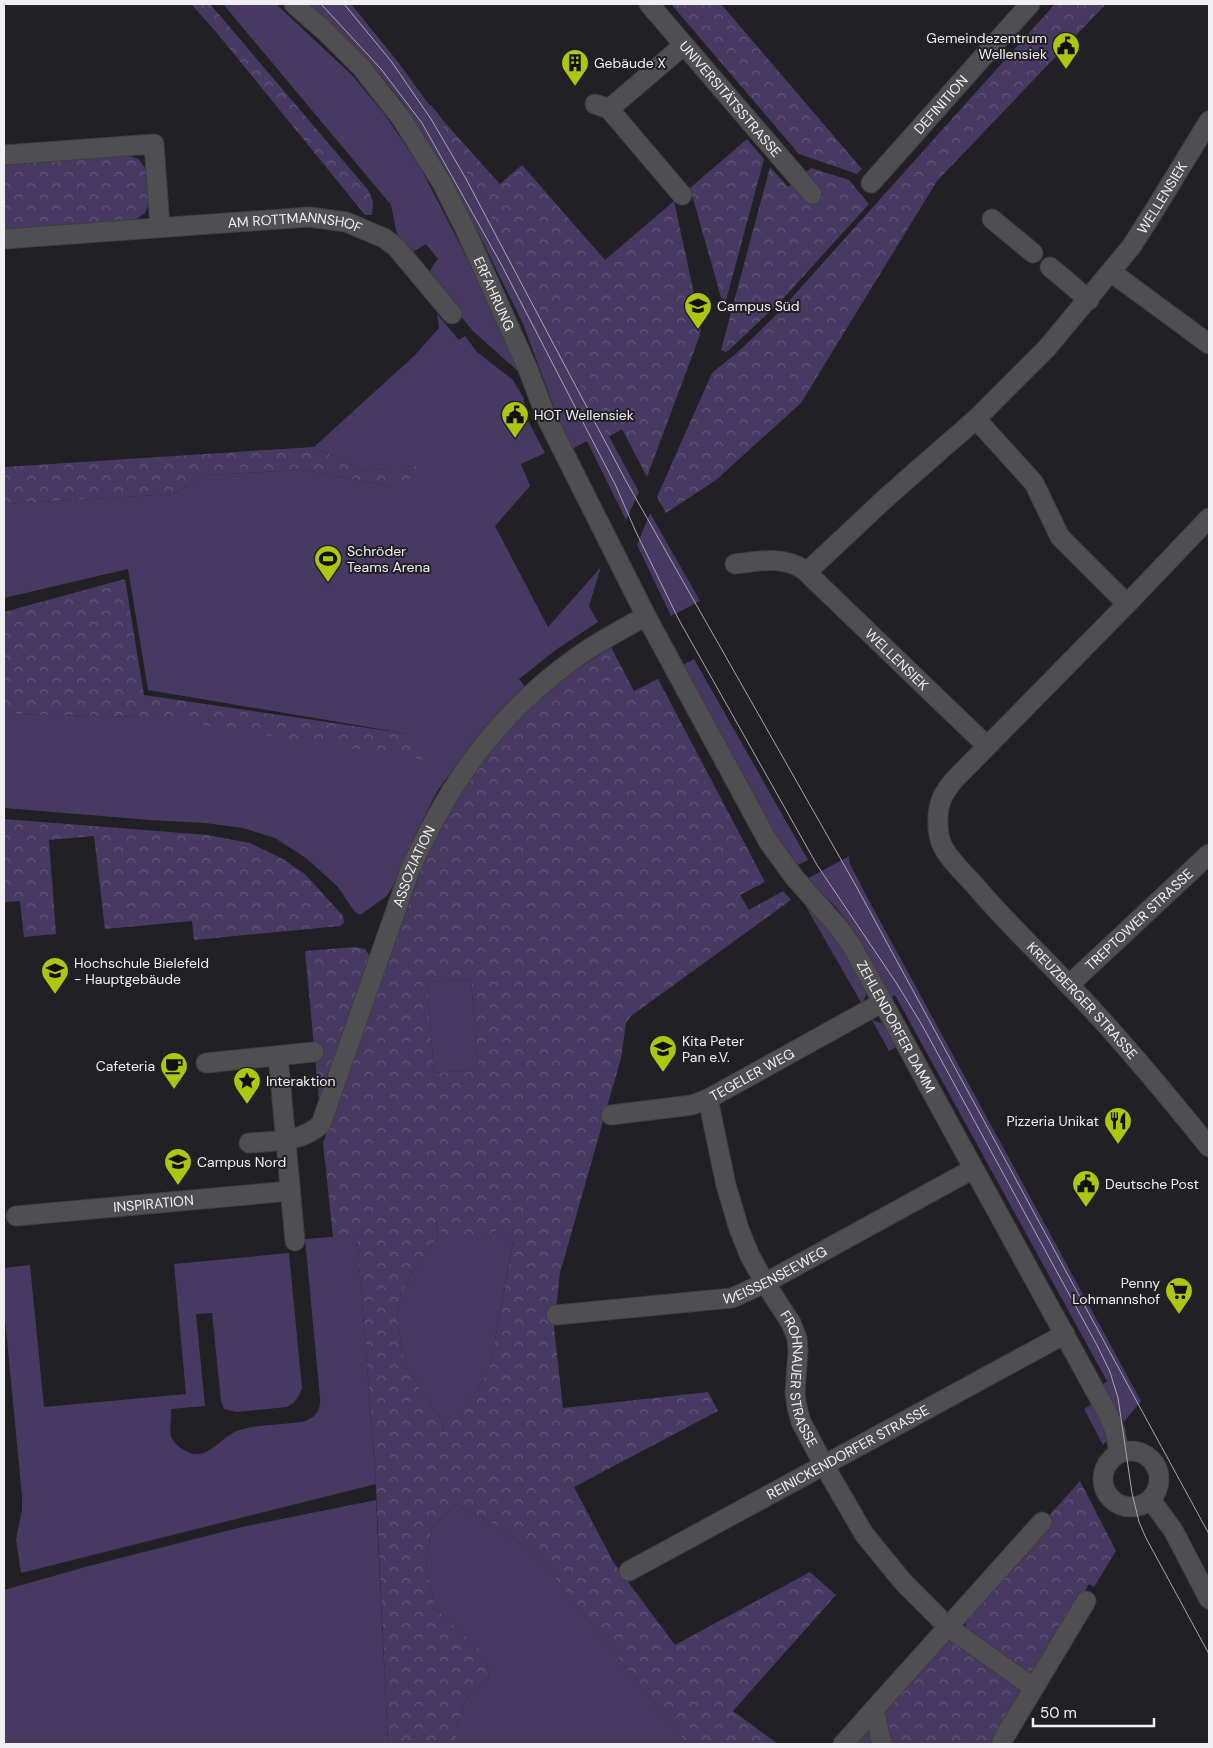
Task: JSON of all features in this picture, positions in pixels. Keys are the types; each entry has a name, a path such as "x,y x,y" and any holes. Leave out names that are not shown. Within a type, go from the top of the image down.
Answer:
{"street":[{"name":"ERFAHRUNG","path":"294,4 326,32 361,67 401,118 442,183 524,361 547,418 646,616"},
{"name":"UNIVERSITÄTSSTRASSE","path":"649,4 812,194"},
{"name":"DEFINITION","path":"871,183 1030,4"},
{"path":"682,195 602,107 684,45"},
{"name":"WELLENSIEK","path":"807,572 888,496 976,418 1047,348 1111,272 1143,229 1209,120"},
{"path":"4,155 154,144 160,227"},
{"name":"AM ROTTMANNSHOF","path":"4,239 309,217 346,222 384,238 420,264 452,314"},
{"path":"992,219 1033,253"},
{"path":"1050,267 1088,300"},
{"path":"1111,272 1209,344"},
{"path":"976,418 1034,482 1060,537 1128,604"},
{"path":"987,746 1128,604 1209,518"},
{"name":"WELLENSIEK","path":"735,564 779,560 798,566 807,572 987,746"},
{"name":"ZEHLENDORFER DAMM","path":"646,616 768,841 789,872 848,940 1065,1334 1115,1431 1120,1453"},
{"name":"ASSOZIATION","path":"249,1143 301,1137 313,1132 321,1124 410,870 424,840 455,784 486,740 523,701 577,657 646,616"},
{"name":"KREUZBERGER STRASSE","path":"987,746 954,780 943,796 939,807 938,822 942,847 996,910 1070,985 1140,1063 1209,1147"},
{"name":"TREPTOWER STRASSE","path":"1070,985 1209,854"},
{"name":"TEGELER WEG","path":"611,1115 692,1104 708,1099 883,1002"},
{"path":"206,1063 314,1052"},
{"path":"278,1056 295,1241"},
{"name":"FROHNAUER STRASSE","path":"708,1099 726,1185 739,1230 750,1256 791,1323 797,1338 795,1394 797,1407 801,1422 824,1465 864,1534 882,1558 922,1602 948,1627 1034,1688"},
{"name":"WEISSENSEEWEG","path":"556,1315 732,1298 765,1283 973,1169"},
{"name":"INSPIRATION","path":"16,1216 290,1191"},
{"name":"REINICKENDORFER STRASSE","path":"629,1571 1065,1334"},
{"path":"1135,1452 1144,1455 1152,1460 1157,1468 1159,1485 1156,1493 1143,1505 1126,1507 1112,1500 1107,1494 1103,1484 1105,1470 1112,1459 1120,1453 1135,1452"},
{"path":"1150,1500 1173,1530 1209,1598"},
{"path":"843,1744 1042,1522"},
{"path":"1002,1741 1086,1601"},
{"path":"874,1709 882,1744"}],"green space":[{"path":"191,4 210,4 369,191 373,202 372,215 365,215 217,33"},
{"path":"223,4 276,4 353,76 385,115 419,165 462,248 521,374 473,331 434,284 431,271 438,259 426,244 410,252 398,239 391,205"},
{"path":"310,4 351,4 398,62 430,106 448,136 639,492 626,520 587,441 570,450 523,324 477,230 433,150 400,99 380,74"},
{"path":"671,4 721,4 862,169 857,174 799,154"},
{"path":"1055,4 1106,4 937,181 801,403 716,480 666,513 657,497 712,373 739,351 779,312"},
{"path":"431,105 500,184 522,165 605,260 674,201 701,326 700,335 647,477 622,429 608,437"},
{"path":"747,139 764,159 724,308 690,188"},
{"path":"128,155 138,159 147,170 149,204 145,213 135,220 4,231 4,164"},
{"path":"770,167 788,187 811,168 849,180 869,204 779,303 726,352 721,350"},
{"path":"437,314 459,340 465,336 477,352 513,380 524,399 525,415 545,453 521,464 530,486 495,526 548,627 601,567 589,606 598,622 557,649 519,679 525,687 478,735 438,790 387,896 360,915 354,911 338,887 306,858 275,838 243,828 205,823 4,808 4,714 150,717 409,734 148,690 128,569 4,598 4,504 174,494 205,475 305,470 393,487 415,466 363,471 314,447 414,356 439,328"},
{"path":"314,447 363,471 415,466 426,471 393,487 305,470 205,475 174,494 4,504 4,467"},
{"path":"650,513 700,601 671,616 637,545"},
{"path":"125,579 144,695 409,734 431,761 150,717 4,714 4,612"},
{"path":"611,647 634,691 658,679 765,882 740,895 749,910 783,891 791,900 631,1016 626,1023 621,1058 560,1273 554,1328 563,1408 708,1392 718,1411 574,1487 614,1563 675,1645 810,1572 836,1595 733,1711 778,1744 687,1744 544,1564 503,1529 455,1504 431,1528 426,1570 436,1609 486,1656 489,1676 465,1701 456,1727 456,1744 388,1744 375,1468 357,1236 333,1237 323,1143 427,854 456,800 491,748 530,707 572,673","holes":["471,979 478,1070 434,1073 427,982","436,1220 443,1235 460,1241 484,1236 499,1230 513,1242 490,1367 474,1396 442,1433 444,1421 431,1407 405,1364 397,1318 401,1293 415,1268 438,1237"]},
{"path":"694,659 808,860 796,866 773,836 683,665"},
{"path":"4,819 208,835 250,843 283,859 305,874 343,916 344,923 340,926 194,940 192,921 105,929 94,836 49,840 56,934 24,937 20,901 4,902"},
{"path":"849,856 850,864 866,895 1141,1401 1124,1422 1102,1385 1107,1381 895,995 890,997 855,932 835,906 807,879"},
{"path":"801,898 841,943 868,990 862,1004"},
{"path":"355,947 365,949 369,955 370,964 323,1095 319,1100 305,951"},
{"path":"471,979 478,1070 434,1073 427,982"},
{"path":"872,1020 887,1025 898,1046 889,1051"},
{"path":"436,1217 484,1236 499,1230 513,1241 490,1367 474,1396 442,1434 444,1421 431,1407 405,1364 397,1318 401,1293 415,1268 438,1237"},
{"path":"357,1235 376,1484 21,1573 16,1539 22,1510 22,1496 4,1309 4,1268 30,1265 44,1407 186,1394 174,1264 289,1253 302,1388 300,1394 287,1407 237,1412 224,1409 221,1401 212,1313 196,1314 205,1406 171,1409 170,1430 172,1438 178,1446 192,1454 199,1454 212,1449 237,1431 260,1426 302,1422 316,1414 320,1398 305,1239"},
{"path":"1094,1403 1105,1425 1108,1439 1103,1445 1084,1409"},
{"path":"1080,1481 1116,1551 1094,1587 1089,1584 1039,1669 1031,1674 1027,1674 967,1631 965,1627 967,1617 1045,1520"},
{"path":"376,1500 388,1744 4,1744 4,1590 242,1527"},
{"path":"455,1504 503,1529 544,1564 687,1744 456,1744 456,1727 465,1701 489,1676 486,1657 436,1609 426,1570 431,1528"},
{"path":"948,1641 954,1642 1018,1688 1022,1694 995,1744 855,1744 943,1644"}],"tram line":[{"path":"321,4 381,69 422,123 500,262 615,484 679,620 817,865 897,984 922,1025 1098,1347 1110,1372 1118,1398 1132,1493 1139,1522 1209,1654"},
{"path":"344,4 391,61 431,119 465,177 626,481 856,886 1209,1534"}],"place":[{"name":"Gemeindezentrum Wellensiek","path":"1066,70"},
{"name":"Gebäude X","path":"575,87"},
{"name":"Campus Süd","path":"698,330"},
{"name":"HOT Wellensiek","path":"515,439"},
{"name":"Schröder Teams Arena","path":"328,583"},
{"name":"Hochschule Bielefeld - Hauptgebäude","path":"55,995"},
{"name":"Kita Peter Pan e.V.","path":"663,1073"},
{"name":"Cafeteria","path":"174,1090"},
{"name":"Interaktion","path":"247,1105"},
{"name":"Pizzeria Unikat","path":"1118,1145"},
{"name":"Campus Nord","path":"178,1186"},
{"name":"Deutsche Post","path":"1086,1208"},
{"name":"Penny Lohmannshof","path":"1179,1315"}]}
